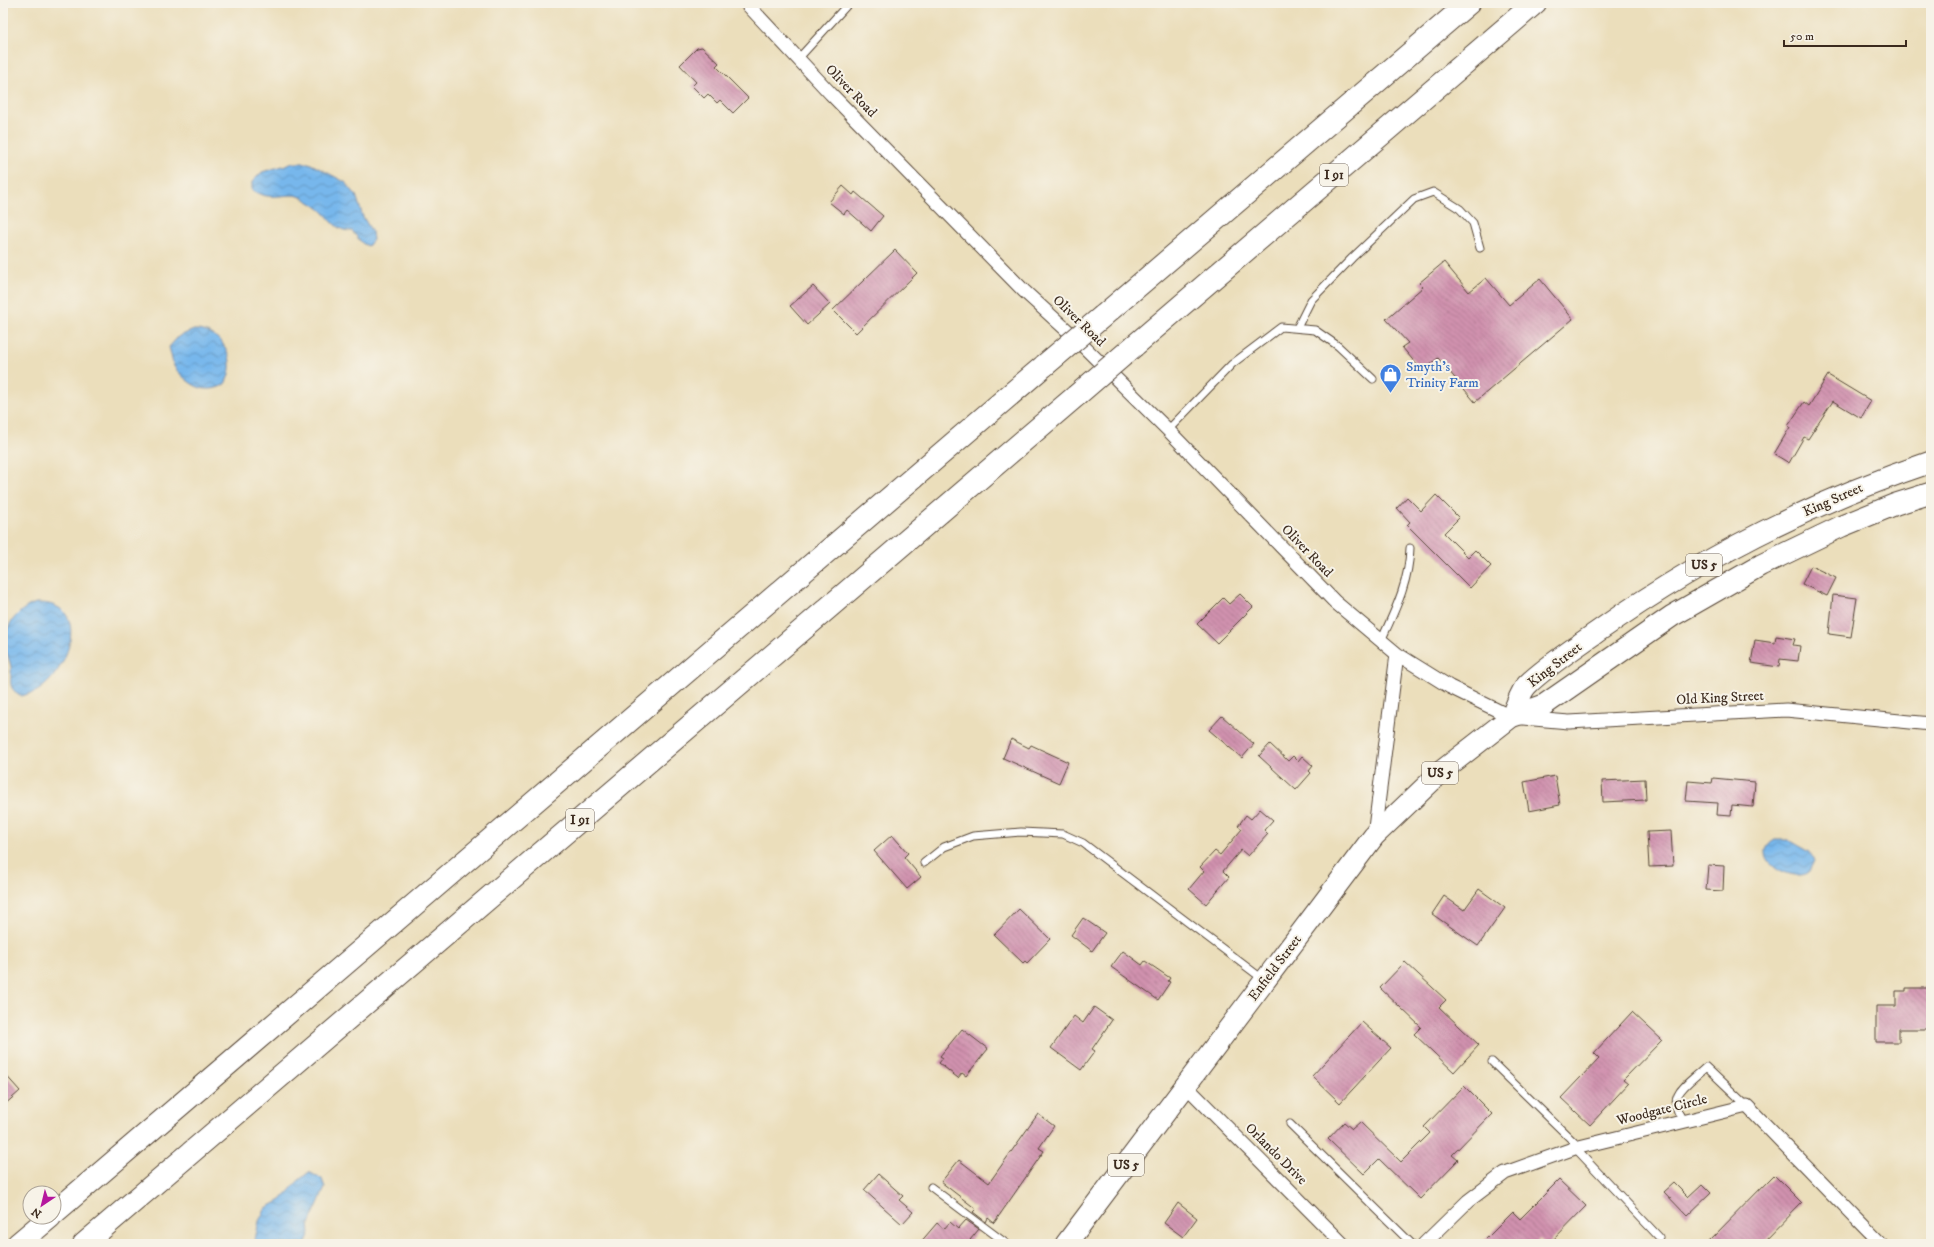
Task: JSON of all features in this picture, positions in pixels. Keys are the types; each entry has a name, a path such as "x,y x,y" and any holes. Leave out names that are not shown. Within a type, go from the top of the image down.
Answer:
{"highway":[{"path":"62,1206 1469,3"},
{"name":"I 91","path":"84,1244 1535,3"},
{"path":"18,1244 41,1225"}],"main road":[{"name":"King Street","path":"1511,717 1526,686 1584,641 1659,591 1745,540 1826,502 1886,477 1931,462"},
{"path":"1886,477 1896,504"},
{"name":"King Street","path":"1511,717 1544,705 1672,616 1761,565 1842,526 1896,504 1931,492"},
{"path":"1659,591 1672,616"},
{"name":"Enfield Street","path":"1066,1244 1187,1087 1374,836 1443,770 1511,717"}],"street":[{"name":"Oliver Road","path":"746,3 798,59 1024,292 1070,333 1168,430 1335,602 1397,654 1450,686 1511,717"},
{"path":"1374,836 1397,654"},
{"name":"Old King Street","path":"1511,717 1569,722 1786,710 1931,724"},
{"name":"Orlando Drive","path":"1187,1087 1343,1244"},
{"path":"1747,1106 1881,1244"},
{"name":"Woodgate Circle","path":"1424,1244 1468,1201 1506,1173 1577,1148 1747,1106"}],"lane":[{"path":"798,59 849,3"},
{"path":"1297,328 1312,300 1352,258 1414,199 1433,192 1460,210 1473,223 1480,248"},
{"path":"1168,430 1232,364 1281,327 1315,330 1338,346 1373,379"},
{"path":"1381,641 1406,584 1410,548"},
{"path":"924,863 944,847 973,836 1021,832 1063,834 1083,843 1266,981"},
{"path":"1492,1062 1577,1148 1659,1237"},
{"path":"1684,1121 1678,1115 1675,1105 1676,1095 1706,1067 1747,1106"},
{"path":"1290,1124 1412,1244"},
{"path":"931,1187 1007,1244"}],"water":[{"path":"293,163 309,163 345,182 356,195 363,217 372,232 373,240 368,246 362,243 352,231 339,228 322,211 301,197 290,195 266,196 252,190 252,182 262,172"},
{"path":"194,330 212,334 225,347 230,364 229,373 225,383 222,386 210,389 198,387 183,377 175,368 169,347 179,336"},
{"path":"36,603 54,605 65,613 70,625 70,639 66,654 49,682 37,691 22,696 14,690 11,684 11,667 5,639 6,632 18,614"},
{"path":"1775,840 1789,840 1810,852 1814,861 1808,873 1800,875 1791,874 1782,871 1768,860 1766,853 1768,846"},
{"path":"309,1172 322,1179 325,1188 309,1224 310,1233 305,1244 254,1244 259,1221 266,1208 281,1200 298,1181"}],"building":[{"path":"702,47 719,63 716,66 748,98 733,113 720,100 717,103 708,94 704,98 692,86 696,82 680,65 697,48"},
{"path":"843,186 853,195 855,192 883,216 871,231 847,210 844,214 829,202"},
{"path":"895,250 917,273 856,333 833,310"},
{"path":"1444,262 1469,292 1486,278 1509,305 1540,279 1573,319 1475,402 1438,358 1422,371 1402,347 1408,343 1386,319 1423,287 1419,283"},
{"path":"813,286 830,304 807,325 790,306"},
{"path":"1828,375 1871,401 1861,418 1833,401 1808,439 1804,437 1789,463 1774,454 1790,427 1788,426 1804,402 1809,406"},
{"path":"1436,495 1459,518 1444,533 1468,557 1475,550 1491,566 1470,588 1407,525 1410,522 1397,508 1407,497 1421,511"},
{"path":"1811,566 1836,578 1827,596 1802,584"},
{"path":"1240,594 1253,607 1217,643 1197,624 1223,598 1229,604"},
{"path":"1833,595 1857,598 1851,637 1829,634"},
{"path":"1776,636 1795,639 1793,645 1800,646 1798,661 1780,659 1779,667 1751,663 1755,640 1775,643"},
{"path":"1222,716 1254,744 1242,758 1209,730"},
{"path":"1011,739 1029,748 1031,745 1068,762 1059,783 1003,758"},
{"path":"1270,744 1288,761 1293,756 1298,761 1302,756 1313,766 1309,771 1311,773 1296,790 1259,756"},
{"path":"1555,776 1560,805 1529,811 1524,782"},
{"path":"1713,778 1755,782 1753,807 1732,805 1731,816 1717,815 1718,803 1686,801 1688,781 1712,783"},
{"path":"1645,779 1646,800 1603,802 1602,781"},
{"path":"1260,809 1273,820 1264,830 1268,834 1248,856 1241,850 1223,871 1229,877 1206,904 1189,889 1204,871 1200,867 1215,851 1220,855 1242,829 1238,826 1246,815 1251,819"},
{"path":"1671,831 1673,866 1649,867 1647,832"},
{"path":"892,835 908,853 904,857 921,877 907,889 874,851"},
{"path":"1708,865 1724,866 1723,891 1706,890"},
{"path":"1479,889 1505,908 1478,946 1432,914 1444,896 1464,910"},
{"path":"1019,909 1050,939 1027,963 1025,961 1023,963 994,935"},
{"path":"1083,918 1105,933 1092,951 1071,935"},
{"path":"1123,951 1142,965 1145,961 1170,978 1168,981 1170,982 1158,1000 1111,967"},
{"path":"1405,962 1446,1000 1439,1007 1479,1045 1454,1072 1414,1034 1421,1027 1380,988"},
{"path":"1906,988 1929,988 1929,991 1931,991 1931,1029 1899,1029 1899,1042 1876,1042 1876,1006 1896,1006 1896,991 1906,991"},
{"path":"1094,1007 1112,1020 1092,1049 1095,1051 1081,1070 1051,1048 1074,1016 1083,1023"},
{"path":"1632,1012 1662,1040 1623,1080 1628,1084 1590,1125 1561,1098 1599,1058 1594,1053"},
{"path":"1362,1022 1391,1048 1340,1103 1312,1076"},
{"path":"962,1029 988,1049 966,1076 962,1073 958,1078 939,1063 943,1058 940,1056"},
{"path":"3,1072 20,1091 3,1106"},
{"path":"1464,1086 1492,1114 1452,1155 1458,1160 1420,1199 1379,1159 1364,1174 1328,1139 1344,1122 1352,1129 1360,1122 1401,1162 1430,1133 1424,1127"},
{"path":"1038,1114 1054,1126 1039,1148 1044,1151 994,1223 988,1218 986,1222 973,1212 976,1209 941,1182 959,1160 989,1183"},
{"path":"878,1174 903,1196 899,1200 913,1212 902,1224 864,1190"},
{"path":"1774,1175 1802,1203 1762,1244 1706,1244"},
{"path":"1559,1180 1586,1206 1549,1244 1545,1244 1540,1239 1535,1244 1481,1244 1513,1212 1520,1219"},
{"path":"1674,1183 1688,1197 1702,1184 1711,1193 1687,1216 1664,1192"},
{"path":"1178,1203 1197,1218 1183,1237 1164,1223"},
{"path":"966,1220 979,1229 970,1240 975,1244 919,1244 937,1223 944,1229 950,1222 958,1229"}],"place":[{"name":"Smyth's Trinity Farm","path":"1391,394"}]}
